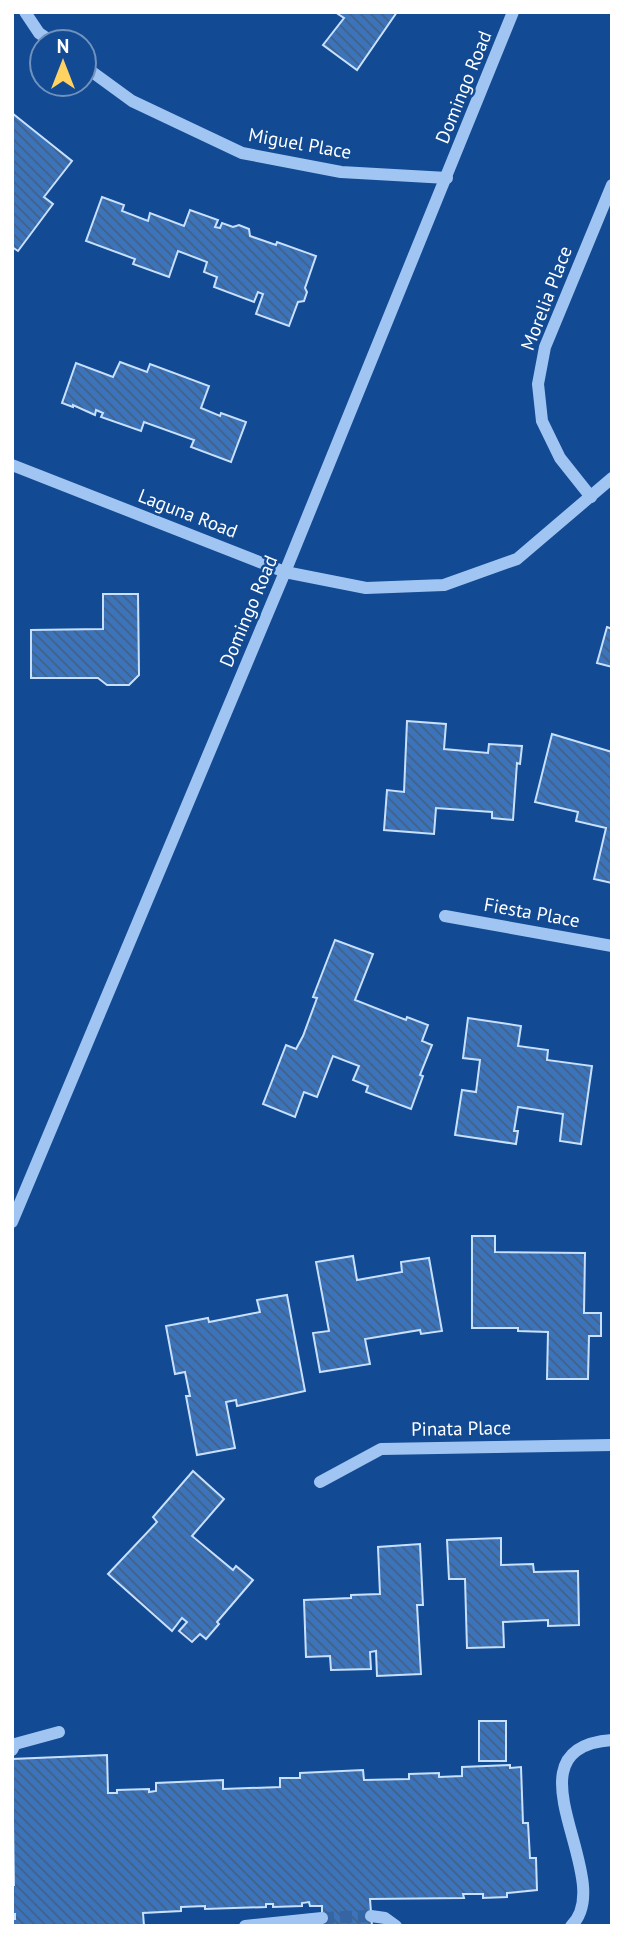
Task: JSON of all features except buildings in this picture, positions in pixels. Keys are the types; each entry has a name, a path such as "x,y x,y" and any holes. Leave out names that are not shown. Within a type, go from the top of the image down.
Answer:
{"street":[{"path":"25,12 36,28"},
{"name":"Domingo Road","path":"12,1222 285,572 513,12"},
{"name":"Miguel Place","path":"98,76 132,101 242,153 341,172 447,178"},
{"name":"Morelia Place","path":"591,496 560,458 542,421 538,384 545,347 612,185"},
{"name":"Laguna Road","path":"12,465 285,572 366,588 444,585 517,559 612,478"},
{"name":"Fiesta Place","path":"445,915 612,946"},
{"name":"Pinata Place","path":"320,1482 381,1448 612,1445"},
{"path":"12,1749 15,1744 59,1732"},
{"path":"571,1926 578,1919 584,1884 560,1788 566,1762 581,1749 612,1740"},
{"path":"371,1916 385,1918 396,1926"},
{"path":"245,1926 322,1918"}],"tunnel":[{"path":"322,1918 371,1916"}]}
